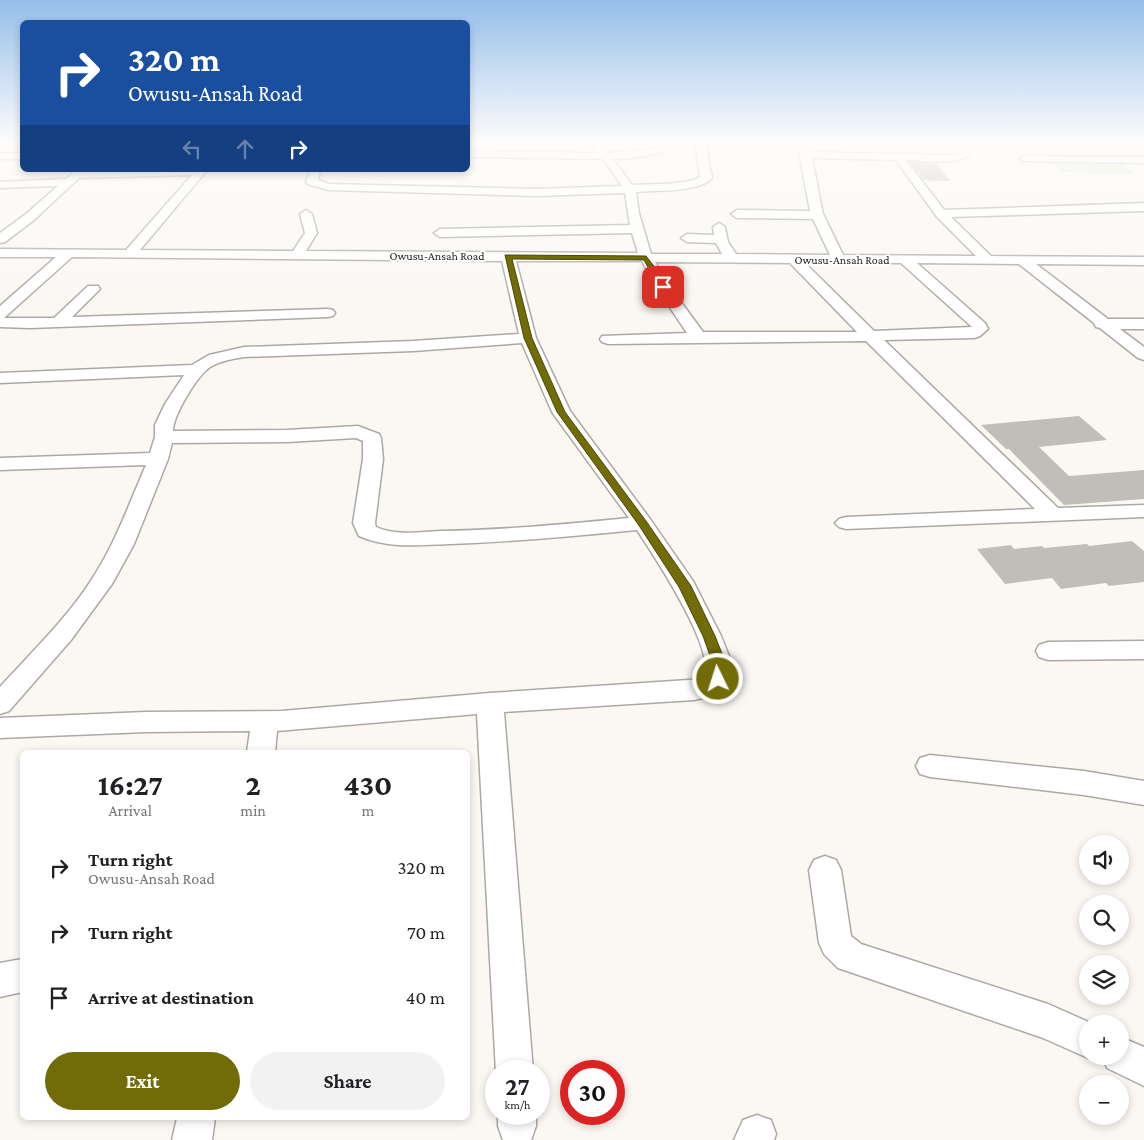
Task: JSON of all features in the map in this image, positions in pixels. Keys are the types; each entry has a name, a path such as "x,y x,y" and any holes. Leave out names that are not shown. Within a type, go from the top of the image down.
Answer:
{"street":[{"path":"0,239 30,217 54,195"},
{"path":"129,255 180,195"},
{"path":"631,195 633,214 646,258 663,287 698,337"},
{"path":"813,195 817,215 839,260"},
{"path":"927,195 941,214 989,261"},
{"path":"941,214 1144,207"},
{"path":"296,256 311,233 306,214"},
{"path":"737,214 817,215"},
{"path":"440,233 637,229"},
{"path":"687,238 721,233 732,259"},
{"name":"Owusu-Ansah Road","path":"0,253 906,261 1144,261"},
{"path":"0,314 68,254"},
{"path":"0,728 146,722 265,721 490,703 694,691 712,687 718,679 718,661 709,636 685,586 643,523 561,412 528,338 508,257"},
{"path":"795,260 1054,516"},
{"path":"608,339 870,336 974,332 980,329 980,326 906,261"},
{"path":"1023,261 1144,356"},
{"path":"59,321 92,289"},
{"path":"0,322 328,313"},
{"path":"1101,324 1144,324"},
{"path":"0,704 62,634 101,584 123,544 158,459 164,437 164,425 174,404 196,370 215,358 244,352 412,346 528,338"},
{"path":"0,378 196,370"},
{"path":"164,437 287,436 358,432 367,434 372,438 373,459 364,523 367,532 390,539 472,538 643,523"},
{"path":"3,468 158,459"},
{"path":"846,523 1144,512"},
{"path":"1048,650 1144,650"},
{"path":"490,703 513,1060"},
{"path":"260,750 265,721"},
{"path":"930,766 1084,783 1144,793"},
{"path":"825,870 836,943 850,957 1048,1022 1079,1036"},
{"path":"0,980 20,976"},
{"path":"1129,1060 1144,1067"},
{"path":"192,1140 196,1120"}],"building":[{"path":"1079,416 1107,440 1039,447 1069,476 1144,470 1144,499 1064,505 1009,449 1006,449 981,425"},
{"path":"1132,541 1144,551 1144,582 1109,586 1106,583 1061,589 1052,578 1005,584 977,549 1011,545 1014,549 1087,544 1089,546"}],"route":[{"path":"663,287 646,258 508,257 528,338 561,412 643,523 685,586 709,636 718,661 718,679"}]}
